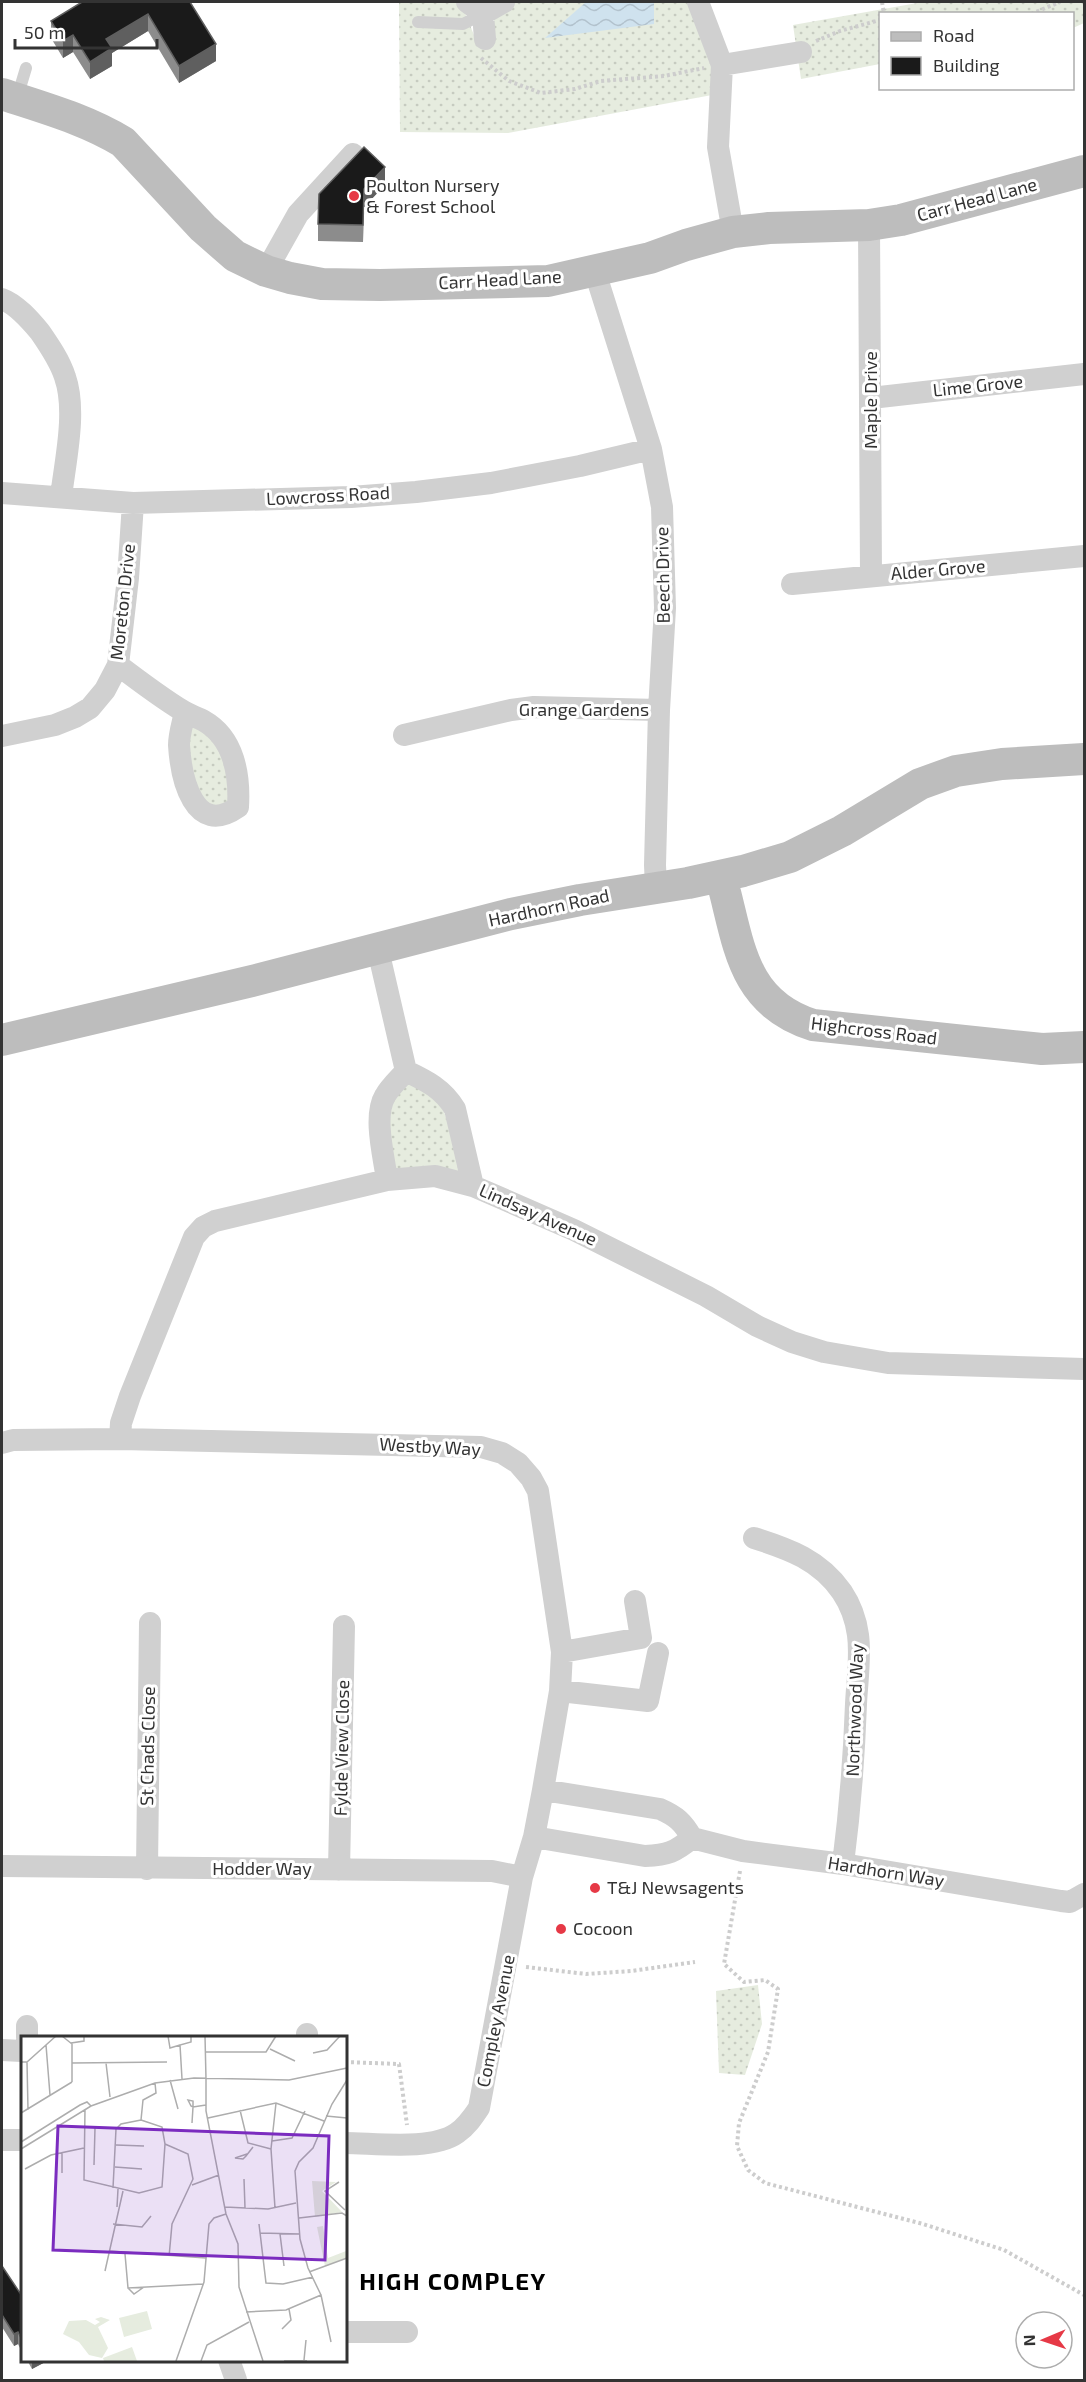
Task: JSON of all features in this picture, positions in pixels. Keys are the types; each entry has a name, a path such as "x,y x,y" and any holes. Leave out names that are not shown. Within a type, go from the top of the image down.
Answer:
{"street":[{"path":"485,39 475,11 504,2"},
{"path":"698,2 722,65 718,147 733,232"},
{"path":"722,65 801,52"},
{"name":"Carr Head Lane","path":"9,97 77,118 123,142 203,228 235,256 266,271 322,284 548,282 650,258 733,232 769,228 869,225 933,213 1084,171"},
{"path":"266,271 313,183 354,154"},
{"name":"Maple Drive","path":"869,225 871,576"},
{"name":"Beech Drive","path":"595,272 651,449 660,488 664,539 665,608 659,710 656,887"},
{"path":"2,299 8,301 33,323 48,343 65,376 70,399 61,498"},
{"name":"Lime Grove","path":"871,398 1084,374"},
{"name":"Lowcross Road","path":"2,493 133,503 351,496 438,490 491,483 580,466 651,449"},
{"name":"Moreton Drive","path":"2,736 55,725 75,717 90,708 105,690 118,665 133,503"},
{"name":"Alder Grove","path":"792,584 1084,556"},
{"path":"118,665 184,712"},
{"name":"Grange Gardens","path":"404,735 511,710 534,707 659,710"},
{"name":"Hardhorn Road","path":"2,1040 378,950 511,914 580,900 721,877 790,857 842,831 920,784 957,771 1002,764 1084,759"},
{"name":"Highcross Road","path":"721,877 748,972 764,996 795,1019 813,1025 1033,1048 1084,1047"},
{"path":"378,950 406,1071"},
{"path":"387,1179 380,1108 384,1096 406,1071"},
{"path":"406,1071 433,1084 449,1099 455,1109 473,1186"},
{"name":"Lindsay Avenue","path":"120,1439 121,1423 129,1396 194,1236 203,1227 215,1221 387,1179 435,1176 473,1186 574,1230 706,1296 757,1326 792,1342 824,1352 888,1363 1084,1369"},
{"name":"Westby Way","path":"2,1443 13,1440 120,1439 448,1445 481,1447 502,1453 518,1463 531,1478 538,1491 562,1652 560,1691 543,1790"},
{"name":"Northwood Way","path":"754,1538 801,1554 820,1567 843,1593 852,1613 858,1635 858,1664 853,1787 843,1864"},
{"path":"562,1652 640,1638 635,1601"},
{"name":"St Chads Close","path":"147,1869 150,1623"},
{"name":"Fylde View Close","path":"339,1870 344,1626"},
{"path":"560,1691 648,1701 658,1653"},
{"path":"534,1837 645,1856 662,1856 676,1851 692,1838 675,1815 660,1809 543,1790"},
{"name":"Compley Avenue","path":"346,2143 410,2143 448,2138 466,2125 479,2108 522,1877 534,1837 543,1790"},
{"name":"Hardhorn Way","path":"692,1838 743,1851 843,1864 1060,1901 1070,1902 1083,1898"},
{"name":"Hodder Way","path":"2,1866 492,1871 522,1877"},
{"path":"2,2050 21,2050"},
{"path":"2,2140 21,2140"},
{"path":"346,2332 407,2332"},
{"path":"229,2361 236,2380"}],"lane":[{"path":"418,22 463,24 475,11"},
{"path":"9,97 26,68"}],"path":[{"path":"1035,12 1060,2"},
{"path":"475,11 474,47 485,63 509,81 541,93 575,89 602,81 664,76 722,65"},
{"path":"801,52 819,38 879,21"},
{"path":"743,1851 724,1964 744,1982 765,1980 777,1989 768,2052 739,2123 736,2146 748,2170 765,2183 922,2224 1004,2250 1084,2295"},
{"path":"507,1964 586,1974 632,1971 695,1962"},
{"path":"346,2062 399,2064 410,2143"}],"shaded area":[{"path":"399,2 458,2 462,6 474,35 487,47 494,45 494,18 514,2 689,2 714,66 712,95 508,133 400,132"},
{"path":"923,2 1084,2 1084,23 1074,28 1074,12 879,12 879,64 801,79 793,25"},
{"path":"185,712 223,743 238,807 194,805"},
{"path":"433,1084 473,1186 387,1180 384,1096 393,1085"},
{"path":"758,1985 762,2024 745,2075 719,2073 716,1991"}],"water":[{"path":"586,2 654,2 654,24 545,38"}],"building":[{"path":"82,2 190,2 216,44 179,66 148,14 106,39 112,48 90,62 73,35 63,41 51,21"},
{"name":"Poulton Nursery & Forest School","path":"364,147 385,167 364,189 363,225 318,224 319,194"},
{"path":"2,2266 21,2294 21,2338 18,2332 14,2334 2,2315"}],"place":[{"name":"Poulton Nursery & Forest School","path":"354,196"},
{"name":"T&J Newsagents","path":"595,1888"},
{"name":"Cocoon","path":"561,1929"}],"district":[{"name":"HIGH COMPLEY","path":"453,2282"}]}
